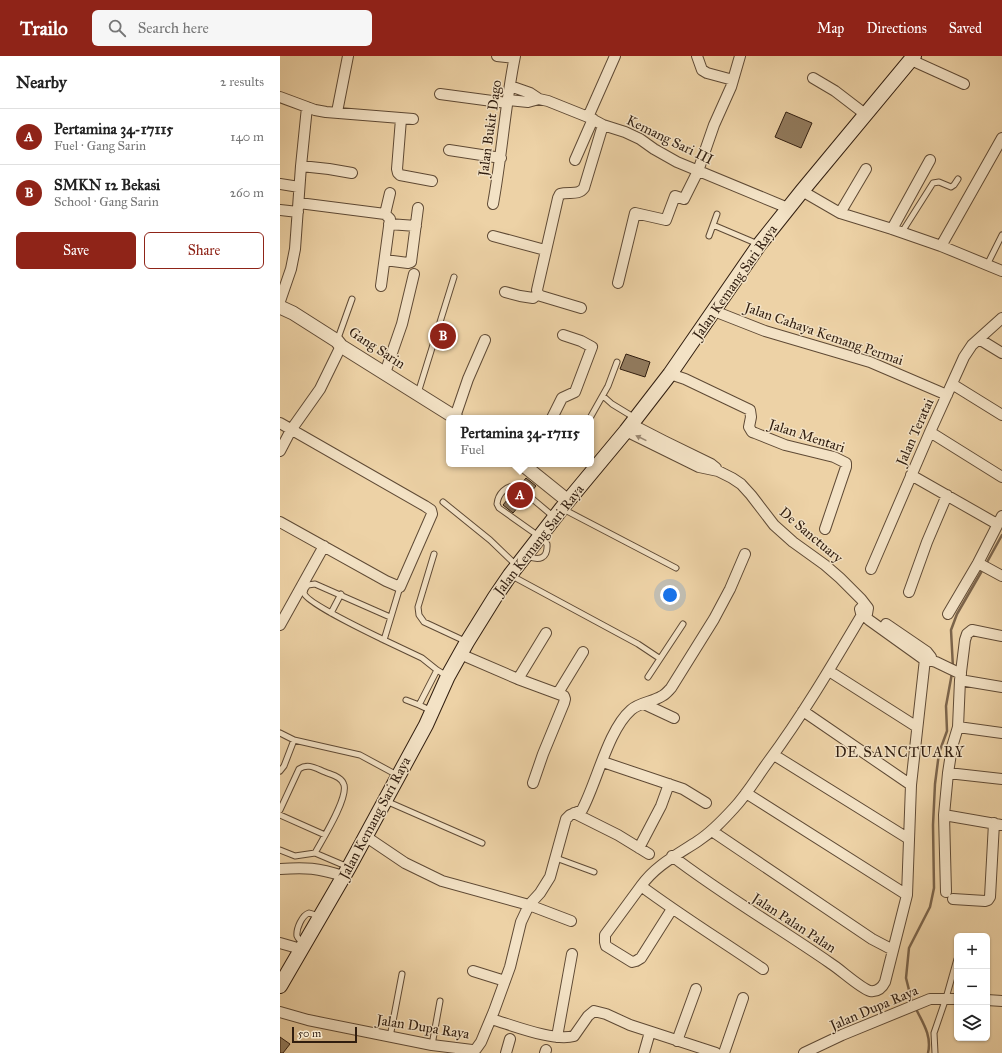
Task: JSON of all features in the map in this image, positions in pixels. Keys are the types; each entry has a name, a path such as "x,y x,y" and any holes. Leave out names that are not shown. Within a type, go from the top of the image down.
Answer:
{"main road":[{"name":"Jalan Kemang Sari Raya","path":"594,464 631,424 670,374 759,245 912,58"},
{"name":"Jalan Kemang Sari Raya","path":"280,986 346,872 385,800 443,673 460,654 518,565 562,509 591,467"}],"street":[{"path":"337,112 348,56"},
{"path":"498,56 514,57"},
{"path":"575,160 615,56"},
{"path":"697,56 702,70 707,73 733,80"},
{"path":"618,283 635,213 666,220 676,196 684,199 698,171 714,125 733,80 740,56"},
{"name":"Jalan Bukit Dago","path":"493,204 501,158 507,101 514,57"},
{"path":"912,58 964,84"},
{"path":"813,78 835,91 865,114"},
{"name":"Kemang Sari III","path":"510,86 530,93 539,99 548,101 591,118 602,125 625,132 640,139 677,162 788,208"},
{"name":"Kemang Sari III","path":"440,94 507,101 528,102 539,99"},
{"path":"280,97 315,110 413,119"},
{"path":"280,301 291,269 295,249 307,107"},
{"path":"401,119 397,169 398,173 400,175 432,181"},
{"path":"538,294 536,290 558,198 560,194 565,192 581,192 584,188 602,125"},
{"path":"941,246 1002,138"},
{"path":"449,150 501,158"},
{"path":"897,231 930,160"},
{"path":"301,166 352,173"},
{"path":"840,213 866,169"},
{"path":"280,184 300,187"},
{"path":"802,191 840,213 941,246 1002,271"},
{"path":"385,214 390,193"},
{"path":"280,210 298,207 385,214 390,219 380,286"},
{"path":"385,260 408,263 411,262 418,208"},
{"path":"389,224 416,226"},
{"path":"493,236 546,250"},
{"path":"385,373 402,324 414,274"},
{"path":"505,292 533,298 538,294"},
{"path":"538,294 581,308"},
{"name":"Gang Sarin","path":"280,307 292,313 451,415"},
{"name":"Jalan Cahaya Kemang Permai","path":"714,311 766,331 870,362 947,395"},
{"name":"Jalan Teratai","path":"871,569 964,357 972,345 1002,318"},
{"path":"554,415 562,398 575,392 592,347 581,341 563,335"},
{"path":"979,339 1002,353"},
{"path":"457,415 468,379 485,340"},
{"path":"280,451 291,430 320,389 339,344"},
{"name":"Jalan Mentari","path":"670,374 685,379 750,410 751,417 749,427 752,432 785,445 803,448 844,461 846,467 825,529"},
{"path":"952,384 1002,415"},
{"path":"280,423 425,506 431,510 432,514 400,587 386,581 280,522"},
{"name":"De Sanctuary","path":"631,424 700,467 718,471 741,484 774,525 793,542 825,565 861,599 863,612"},
{"path":"930,432 1002,477"},
{"path":"525,467 562,509"},
{"path":"911,475 947,495 1000,520 982,565 948,614"},
{"path":"910,592 927,542 947,495"},
{"path":"280,625 324,546"},
{"path":"491,1019 505,981 522,922 529,905 540,893 550,877 564,824 570,815 582,810 612,737 623,719 632,709 662,696 671,688 714,619 730,589 745,554"},
{"path":"982,565 1002,576"},
{"path":"672,909 641,958 636,961 632,962 606,946 604,942 605,935 646,878 672,856 699,841 712,831 746,793 774,755 829,671 863,612 869,620 951,671 1002,687"},
{"path":"944,815 998,824 990,898 985,901 950,896 944,815 952,747 958,727 951,671 969,631 974,630 1002,636"},
{"path":"518,679 546,633"},
{"path":"558,692 583,652"},
{"path":"460,654 518,679 558,692 564,696 565,699 533,783"},
{"name":"Jalan Palan Palan","path":"672,856 751,912 831,963 867,990 874,991 883,985 907,895 911,785 926,656"},
{"path":"829,671 918,727"},
{"path":"644,704 674,718"},
{"path":"803,711 911,785"},
{"path":"958,727 1002,733"},
{"path":"774,755 909,839"},
{"path":"603,762 683,789 706,803"},
{"path":"948,773 1002,779"},
{"path":"639,848 661,806 669,784"},
{"path":"746,793 907,895"},
{"path":"574,813 618,835 649,854"},
{"path":"712,831 872,939 893,950"},
{"path":"365,836 405,863 442,881 529,905 571,922"},
{"path":"280,869 312,868 327,871 346,872"},
{"path":"641,886 672,909 717,937 763,969"},
{"path":"280,943 303,946"},
{"path":"557,1037 572,954"},
{"path":"473,971 505,981"},
{"path":"677,1041 696,989"},
{"path":"724,1053 743,998"},
{"name":"Jalan Dupa Raya","path":"804,1053 807,1053 842,1035 930,999 954,999"},
{"path":"990,1000 1002,1001"},
{"name":"Jalan Dupa Raya","path":"280,1012 308,1020 390,1037 431,1049 472,1050 480,1052 481,1042 491,1019 557,1037 574,1036 588,1016 594,1011 606,1014 630,1026 716,1053"},
{"path":"644,1053 650,1032"},
{"path":"506,1053 510,1039"}],"lane":[{"path":"897,231 933,183 939,182 951,187 958,179"},
{"path":"709,236 717,214"},
{"path":"713,225 759,245"},
{"path":"987,265 1002,235"},
{"path":"418,394 454,276"},
{"path":"339,344 352,299"},
{"path":"592,415 608,386 617,362"},
{"path":"603,396 631,424"},
{"path":"540,537 499,508 497,504 500,494 508,487 517,486 676,568"},
{"path":"443,502 518,565 659,658"},
{"path":"434,554 418,607 419,615 424,622 467,642"},
{"path":"390,617 341,594 314,584 308,585 304,593 308,598 331,613 422,658 443,673"},
{"path":"384,640 400,587"},
{"path":"331,613 341,594"},
{"path":"648,677 659,658 683,624"},
{"path":"406,700 426,708"},
{"path":"280,733 294,740 360,755 397,775"},
{"path":"280,771 284,766 294,740"},
{"path":"280,810 299,769 303,766 309,766 339,777 344,784 344,794 339,808 315,853"},
{"path":"385,800 482,843"},
{"path":"280,815 325,835"},
{"path":"280,850 295,856 315,853 346,872"},
{"path":"556,858 594,872"},
{"path":"935,1053 934,1033 954,969"},
{"path":"390,1037 402,974"},
{"path":"431,1049 440,1001"}],"building":[{"path":"786,112 812,123 801,148 775,137"},
{"path":"626,354 650,362 645,377 620,369"},
{"path":"526,478 536,486 531,492 521,484"},
{"path":"515,490 526,498 513,513 503,505"},
{"path":"280,1037 290,1044 283,1053 280,1053"}],"waterway":[{"path":"986,564 1002,535"},
{"path":"953,668 951,630 957,614 983,569"},
{"path":"912,1002 906,978 909,948 930,907 934,888 933,825 935,784 939,753 947,731 946,706 952,673"},
{"path":"916,1009 928,1035 928,1053"}],"place":[{"name":"SMKN 12 Bekasi","path":"443,336"},
{"name":"Pertamina 34-17115","path":"520,495"}],"district":[{"name":"DE SANCTUARY","path":"900,752"}]}
